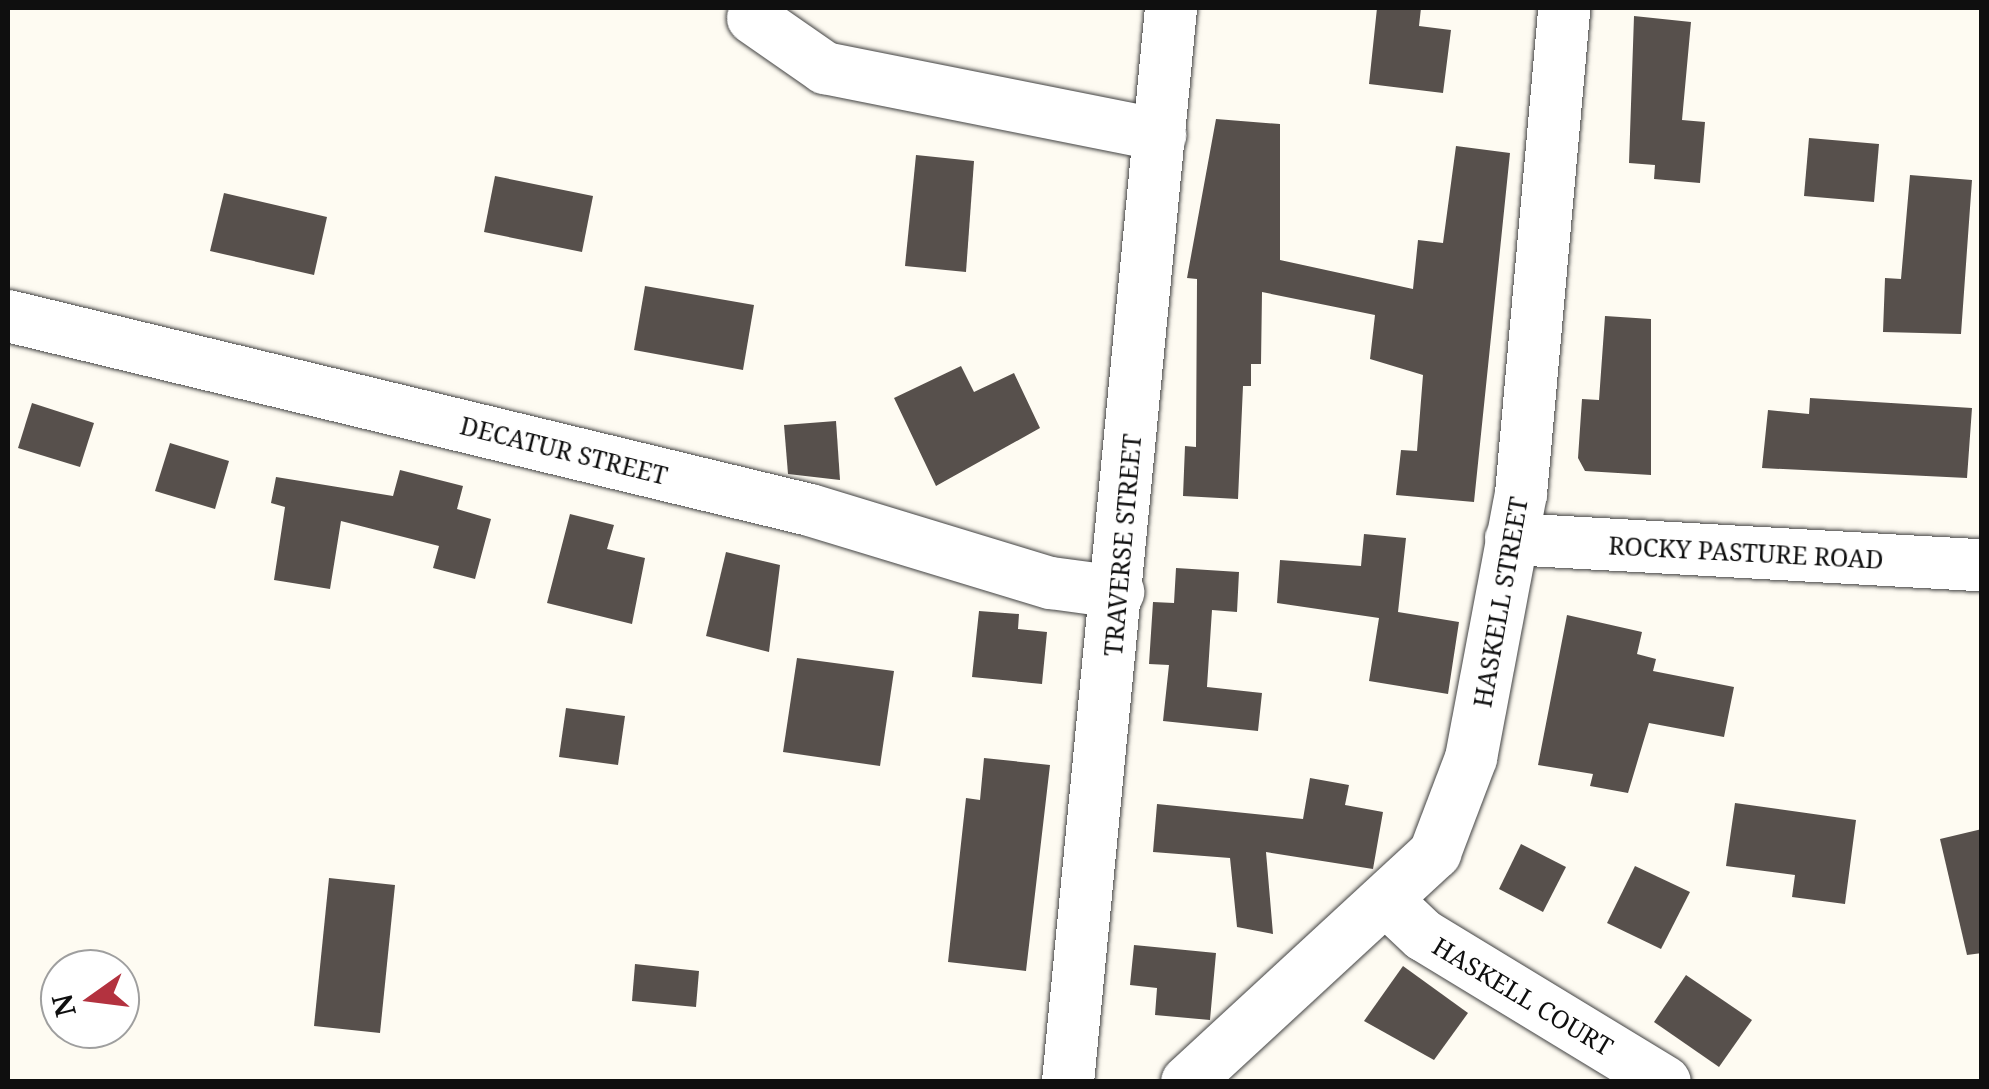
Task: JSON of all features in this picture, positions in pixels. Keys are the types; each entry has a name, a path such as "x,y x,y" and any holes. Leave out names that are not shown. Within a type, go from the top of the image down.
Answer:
{"street":[{"name":"TRAVERSE STREET","path":"1068,1082 1171,8"},
{"name":"HASKELL STREET","path":"1187,1082 1435,853 1470,758 1511,539 1553,197 1564,8"},
{"path":"753,18 825,68 1160,135"},
{"name":"DECATUR STREET","path":"8,316 810,510 1051,584 1118,592"},
{"name":"ROCKY PASTURE ROAD","path":"1511,539 1982,565"},
{"name":"HASKELL COURT","path":"1387,901 1423,934 1665,1082"}],"building":[{"path":"1377,8 1421,8 1419,26 1451,30 1443,93 1369,84"},
{"path":"1634,16 1691,22 1682,120 1705,122 1700,183 1654,179 1655,165 1629,163"},
{"path":"1216,119 1280,124 1280,260 1413,289 1418,240 1443,243 1456,146 1510,153 1474,502 1396,495 1401,450 1417,451 1423,375 1370,359 1375,315 1262,292 1261,364 1251,364 1251,386 1243,386 1238,499 1183,496 1185,446 1196,447 1197,279 1187,278"},
{"path":"1809,138 1879,144 1874,202 1804,196"},
{"path":"916,155 974,161 966,272 905,266"},
{"path":"1910,175 1972,180 1961,334 1883,332 1885,278 1901,279"},
{"path":"495,176 593,196 582,252 484,232"},
{"path":"224,193 327,217 314,275 210,251"},
{"path":"645,286 754,305 743,370 634,350"},
{"path":"1605,316 1651,319 1651,475 1585,471 1578,458 1582,399 1599,400"},
{"path":"961,366 974,392 1014,373 1040,428 936,486 894,398"},
{"path":"1810,398 1972,408 1967,478 1762,468 1768,410 1809,414"},
{"path":"32,403 94,423 80,467 18,448"},
{"path":"836,421 840,480 788,474 784,425"},
{"path":"170,443 229,461 215,509 155,491"},
{"path":"400,470 463,486 457,509 491,519 475,579 433,568 439,546 341,521 330,589 274,580 285,507 271,503 276,477 393,496"},
{"path":"570,514 614,525 607,549 645,558 632,624 547,603"},
{"path":"1364,534 1406,538 1398,612 1459,622 1448,694 1369,681 1379,618 1277,603 1280,560 1361,566"},
{"path":"726,552 780,565 769,652 706,636"},
{"path":"1176,568 1239,572 1237,612 1212,610 1207,687 1262,693 1258,731 1163,721 1169,665 1149,664 1153,602 1174,603"},
{"path":"979,611 1019,614 1018,629 1047,632 1042,684 972,677"},
{"path":"1567,615 1642,632 1637,654 1656,659 1653,671 1734,687 1724,737 1649,723 1628,793 1590,786 1593,774 1538,765"},
{"path":"797,658 894,671 880,766 783,752"},
{"path":"566,708 625,716 618,765 559,757"},
{"path":"984,758 1050,765 1026,971 948,962 966,798 980,800"},
{"path":"1310,778 1349,785 1345,805 1383,812 1373,869 1266,852 1273,934 1237,927 1230,858 1153,852 1157,804 1303,819"},
{"path":"1735,803 1856,820 1845,904 1792,897 1795,875 1726,866"},
{"path":"1982,829 1982,953 1967,955 1940,839"},
{"path":"1521,844 1566,867 1543,912 1499,889"},
{"path":"1635,866 1690,892 1661,949 1607,923"},
{"path":"329,878 395,885 380,1033 314,1026"},
{"path":"1134,945 1216,953 1210,1020 1155,1015 1157,988 1130,985"},
{"path":"635,964 699,971 696,1007 632,1001"},
{"path":"1403,966 1468,1013 1434,1060 1364,1021"},
{"path":"1686,975 1752,1020 1719,1067 1654,1022"}]}
